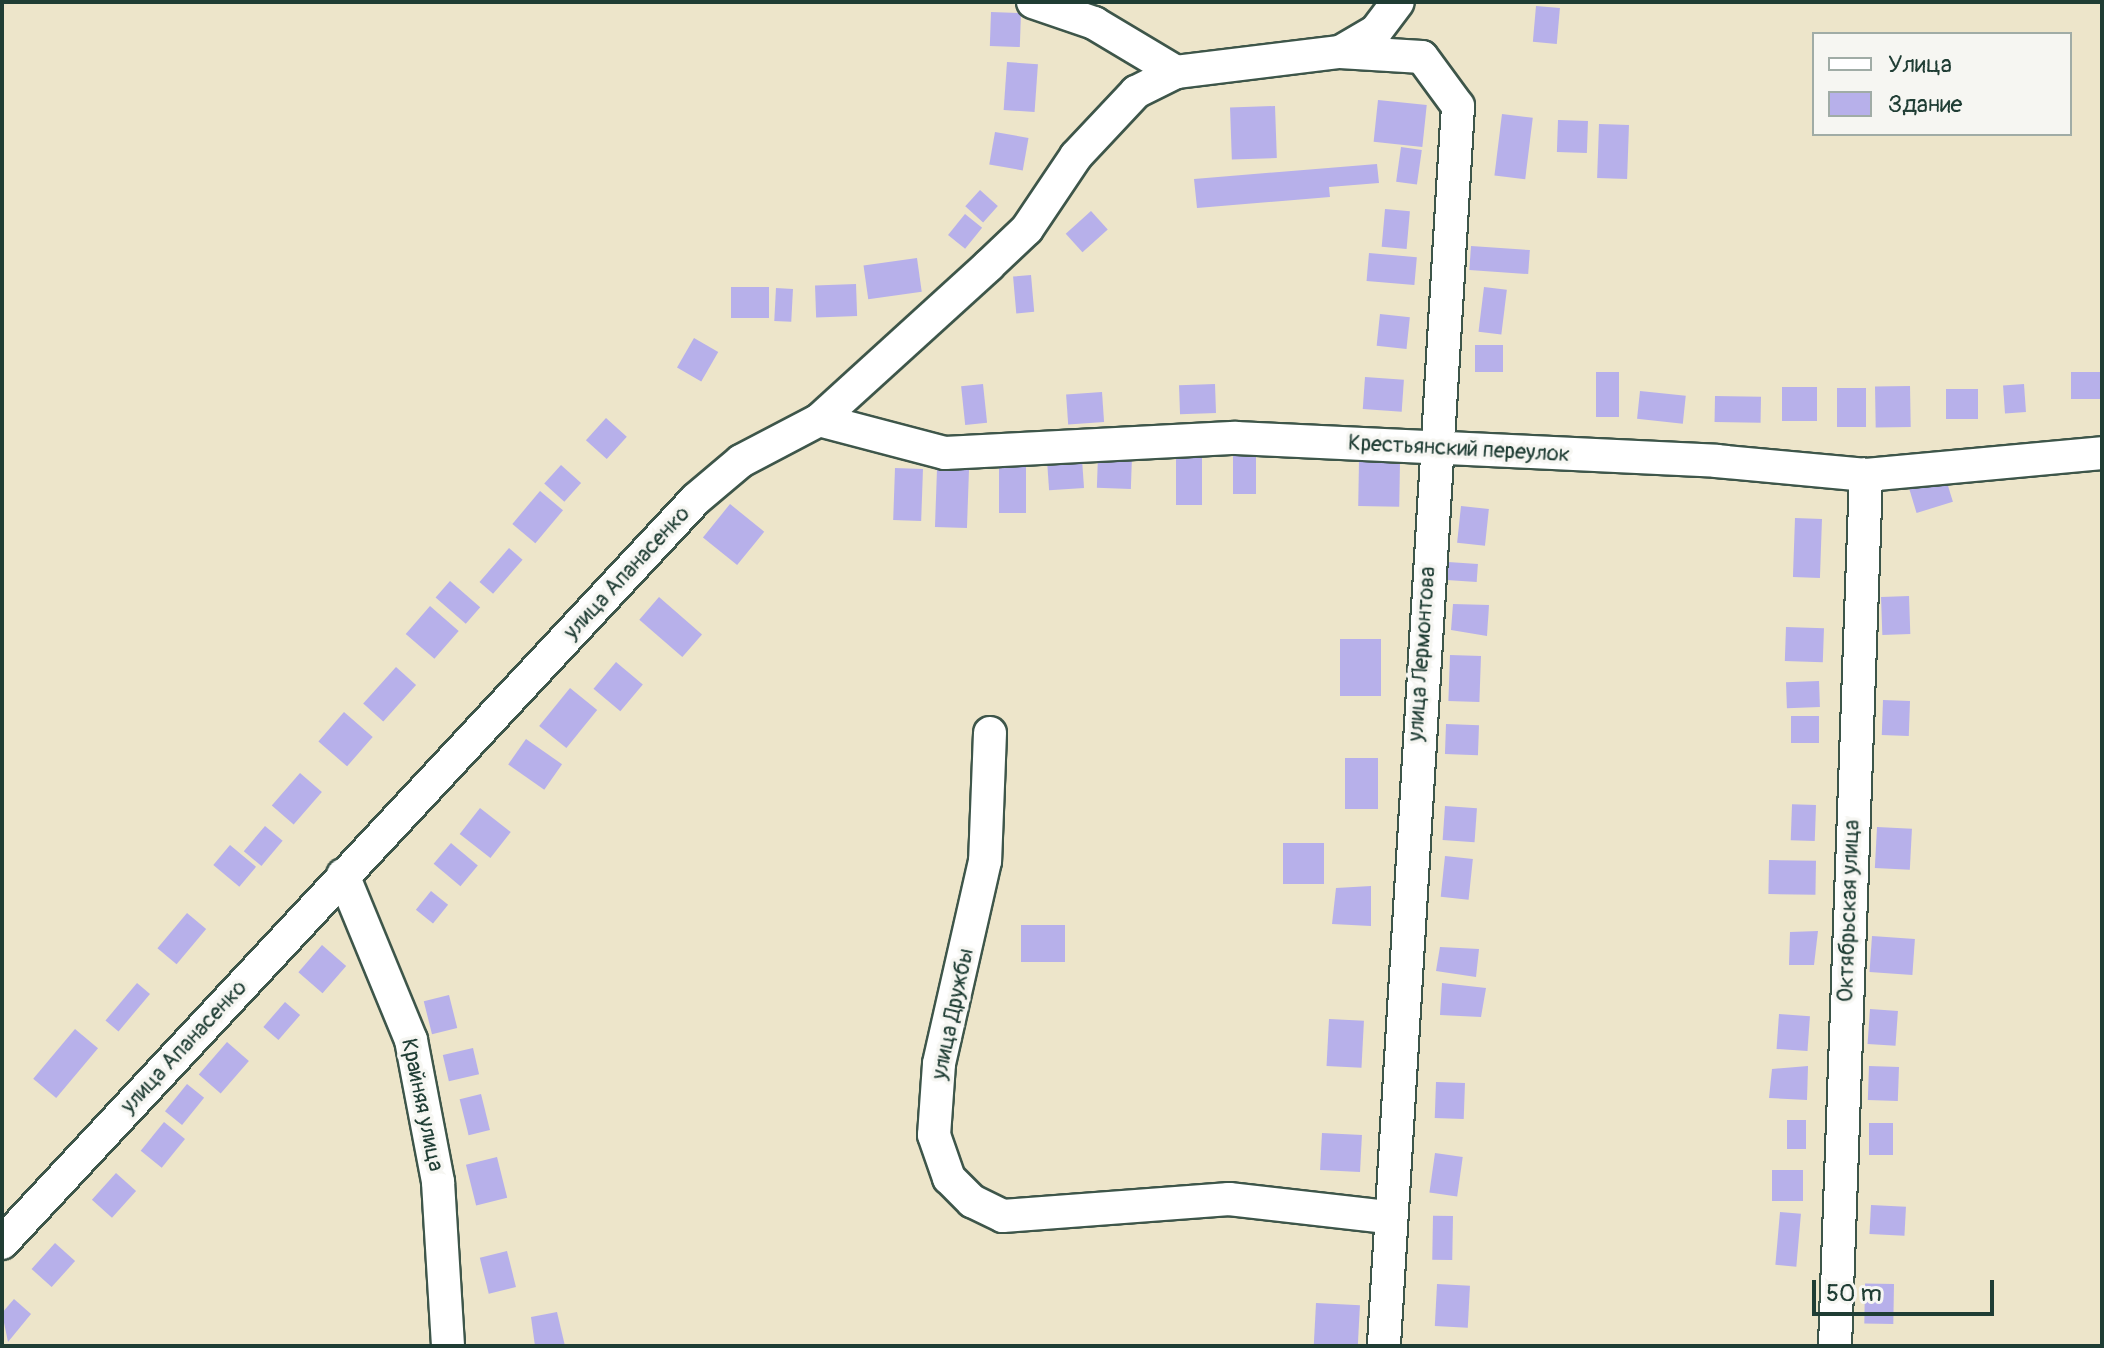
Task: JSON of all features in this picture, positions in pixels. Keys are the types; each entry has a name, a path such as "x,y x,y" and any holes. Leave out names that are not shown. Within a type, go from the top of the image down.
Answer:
{"street":[{"path":"1033,2 1094,23 1176,72"},
{"path":"1340,52 1376,31 1398,2"},
{"name":"улица Апанасенко","path":"2,1243 696,499 741,461 819,420 1027,229 1104,123 1136,92 1176,72 1340,52"},
{"name":"улица Лермонтова","path":"1340,52 1422,57 1458,106 1387,1217 1384,1346"},
{"name":"Крестьянский переулок","path":"819,420 945,453 1236,438 1866,475 2102,453"},
{"name":"Октябрьская улица","path":"1835,1346 1866,475"},
{"name":"улица Дружбы","path":"990,733 985,861 939,1064 934,1135 949,1178 972,1201 1003,1216 1229,1199 1387,1217"},
{"name":"Крайняя улица","path":"343,875 411,1040 438,1182 448,1346"}],"building":[{"path":"1536,6 1560,8 1557,44 1533,42"},
{"path":"991,12 1021,13 1020,47 990,46"},
{"path":"1007,62 1038,64 1035,112 1004,110"},
{"path":"1378,100 1427,105 1422,147 1374,142"},
{"path":"1275,106 1277,158 1232,160 1230,108"},
{"path":"1502,114 1533,118 1525,179 1494,176"},
{"path":"1558,120 1588,121 1587,153 1557,152"},
{"path":"1599,124 1629,125 1627,179 1597,178"},
{"path":"995,132 1028,138 1023,170 989,164"},
{"path":"1401,147 1422,150 1417,185 1396,182"},
{"path":"1377,164 1379,183 1329,187 1330,197 1197,208 1194,179"},
{"path":"980,190 998,206 983,222 965,206"},
{"path":"1385,209 1410,211 1407,249 1382,247"},
{"path":"1091,211 1108,230 1082,252 1066,234"},
{"path":"965,214 982,228 965,249 948,235"},
{"path":"1471,246 1530,250 1528,274 1469,270"},
{"path":"1369,253 1417,257 1414,285 1367,281"},
{"path":"917,258 922,292 868,299 864,266"},
{"path":"1031,275 1034,312 1016,313 1013,277"},
{"path":"856,284 857,316 816,317 815,285"},
{"path":"731,287 769,287 769,318 731,318"},
{"path":"1484,287 1507,290 1501,334 1479,332"},
{"path":"776,288 793,289 791,322 774,321"},
{"path":"1380,314 1410,317 1406,349 1377,346"},
{"path":"694,338 718,352 701,381 677,367"},
{"path":"1475,345 1503,345 1503,372 1475,372"},
{"path":"1596,372 1619,372 1619,417 1596,417"},
{"path":"2071,372 2102,372 2102,399 2071,399"},
{"path":"1365,377 1404,380 1402,412 1363,409"},
{"path":"983,384 987,423 965,425 961,386"},
{"path":"1215,384 1216,413 1180,414 1179,385"},
{"path":"2024,384 2026,412 2005,413 2003,385"},
{"path":"1910,386 1911,427 1876,428 1875,387"},
{"path":"1782,387 1817,387 1817,421 1782,421"},
{"path":"1837,388 1866,388 1866,427 1837,427"},
{"path":"1946,389 1978,389 1978,419 1946,419"},
{"path":"1640,391 1686,396 1683,424 1637,419"},
{"path":"1102,392 1104,422 1068,424 1066,395"},
{"path":"1715,396 1761,397 1761,423 1715,422"},
{"path":"606,418 627,437 607,459 586,440"},
{"path":"1098,455 1132,456 1131,489 1097,488"},
{"path":"1233,456 1256,456 1256,494 1233,494"},
{"path":"1176,457 1202,457 1202,505 1176,505"},
{"path":"1082,459 1084,488 1049,490 1047,461"},
{"path":"1359,461 1400,462 1399,507 1358,506"},
{"path":"561,465 581,483 564,502 544,484"},
{"path":"999,465 1026,465 1026,513 999,513"},
{"path":"895,468 923,469 921,521 893,520"},
{"path":"937,469 969,470 967,528 935,527"},
{"path":"1945,476 1953,502 1917,513 1909,487"},
{"path":"540,491 563,510 535,543 512,524"},
{"path":"730,504 764,532 737,565 703,537"},
{"path":"1461,506 1489,509 1485,546 1457,543"},
{"path":"1795,518 1822,519 1820,578 1793,577"},
{"path":"509,548 523,560 493,594 479,582"},
{"path":"1448,562 1478,564 1477,582 1447,580"},
{"path":"450,581 480,607 466,624 436,598"},
{"path":"1909,596 1910,634 1882,635 1881,597"},
{"path":"659,597 702,634 682,657 639,620"},
{"path":"1453,604 1489,605 1487,636 1451,630"},
{"path":"430,606 459,631 434,659 406,634"},
{"path":"1786,627 1824,628 1823,662 1785,661"},
{"path":"1340,639 1381,639 1381,696 1340,696"},
{"path":"1450,655 1481,656 1479,702 1448,701"},
{"path":"616,662 643,684 620,711 594,689"},
{"path":"396,667 416,685 383,721 363,703"},
{"path":"1819,681 1820,707 1787,708 1786,682"},
{"path":"570,688 597,710 566,748 539,726"},
{"path":"1883,700 1910,701 1909,736 1882,735"},
{"path":"344,712 373,737 347,766 318,741"},
{"path":"1791,716 1819,716 1819,743 1791,743"},
{"path":"1446,724 1479,725 1478,755 1445,754"},
{"path":"526,739 562,764 544,790 508,764"},
{"path":"1345,758 1378,758 1378,809 1345,809"},
{"path":"300,773 322,792 294,824 272,805"},
{"path":"1792,804 1816,805 1815,841 1791,840"},
{"path":"1445,806 1477,808 1475,842 1443,840"},
{"path":"480,808 511,832 490,858 460,834"},
{"path":"265,826 283,841 261,866 244,851"},
{"path":"1877,827 1912,829 1910,870 1875,868"},
{"path":"451,843 478,865 460,886 434,864"},
{"path":"1283,843 1324,843 1324,884 1283,884"},
{"path":"230,845 256,867 239,887 213,865"},
{"path":"1445,856 1473,859 1469,900 1441,897"},
{"path":"1769,860 1816,861 1815,895 1768,894"},
{"path":"1371,886 1371,926 1332,924 1336,888"},
{"path":"431,891 448,905 433,923 416,910"},
{"path":"187,913 206,929 177,964 157,948"},
{"path":"1021,925 1065,925 1065,962 1021,962"},
{"path":"1818,931 1814,965 1789,965 1790,932"},
{"path":"1872,936 1915,939 1912,975 1869,972"},
{"path":"322,945 346,966 323,993 298,972"},
{"path":"1440,947 1479,949 1476,977 1436,971"},
{"path":"137,983 150,994 119,1031 106,1021"},
{"path":"1442,983 1486,988 1481,1017 1440,1015"},
{"path":"449,995 457,1028 432,1034 424,1001"},
{"path":"285,1002 300,1015 278,1040 263,1027"},
{"path":"1870,1009 1898,1011 1895,1046 1868,1044"},
{"path":"1779,1014 1810,1016 1807,1051 1777,1049"},
{"path":"1329,1019 1364,1021 1361,1068 1327,1066"},
{"path":"75,1029 98,1048 56,1098 33,1079"},
{"path":"227,1042 249,1061 221,1093 199,1074"},
{"path":"473,1048 479,1074 449,1081 443,1055"},
{"path":"1808,1066 1807,1100 1769,1098 1772,1069"},
{"path":"1869,1066 1899,1067 1898,1101 1868,1100"},
{"path":"1436,1082 1465,1083 1464,1119 1435,1118"},
{"path":"187,1084 204,1098 182,1125 165,1111"},
{"path":"481,1094 490,1130 469,1135 460,1099"},
{"path":"1787,1120 1806,1120 1806,1149 1787,1149"},
{"path":"164,1122 185,1139 162,1168 141,1151"},
{"path":"1869,1123 1893,1123 1893,1155 1869,1155"},
{"path":"1322,1133 1362,1135 1360,1172 1320,1170"},
{"path":"1435,1153 1463,1157 1457,1197 1429,1193"},
{"path":"497,1157 507,1198 476,1205 466,1165"},
{"path":"1772,1170 1803,1170 1803,1201 1772,1201"},
{"path":"116,1173 136,1191 112,1218 92,1200"},
{"path":"1871,1205 1906,1207 1904,1236 1869,1234"},
{"path":"1780,1212 1801,1214 1796,1267 1775,1265"},
{"path":"1433,1216 1453,1216 1452,1260 1432,1260"},
{"path":"55,1243 75,1261 52,1287 32,1269"},
{"path":"507,1251 516,1287 489,1294 480,1258"},
{"path":"1865,1283 1894,1284 1893,1324 1864,1323"},
{"path":"1437,1284 1470,1286 1468,1328 1435,1326"},
{"path":"14,1299 31,1314 8,1342 2,1313"},
{"path":"1316,1303 1360,1305 1358,1346 1314,1346"},
{"path":"557,1312 565,1346 535,1346 531,1317"}]}
